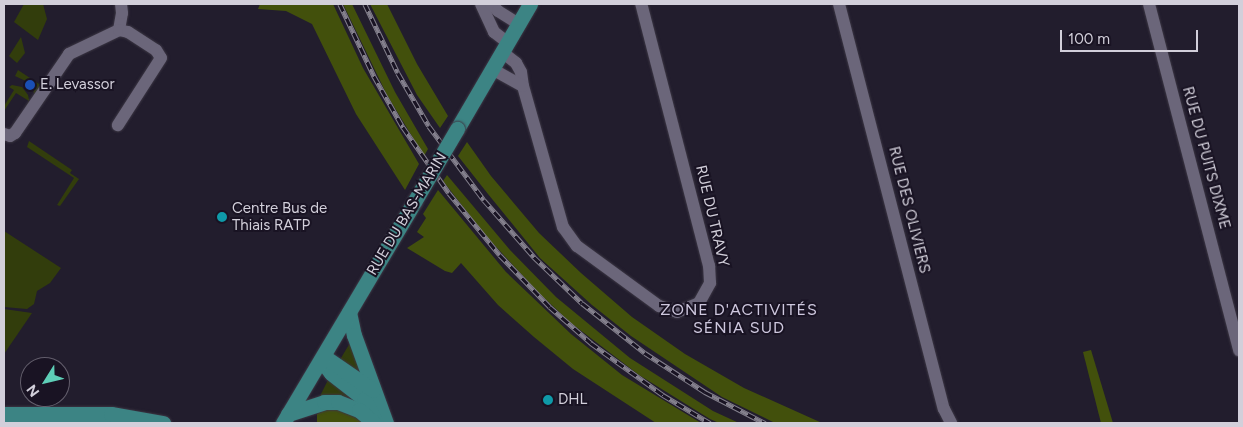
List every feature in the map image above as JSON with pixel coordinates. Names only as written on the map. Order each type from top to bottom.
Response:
[{"type":"main road","name":"RUE DU BAS-MARIN","points":[[285,418],[530,4]]},
{"type":"main road","points":[[349,312],[354,335],[386,423]]},
{"type":"main road","points":[[320,360],[329,360],[373,390]]},
{"type":"main road","points":[[320,360],[331,373],[364,399],[375,423]]},
{"type":"main road","points":[[285,418],[324,402],[338,402],[359,410],[375,423]]},
{"type":"main road","points":[[4,414],[111,414],[163,423]]},
{"type":"street","points":[[119,30],[122,13],[121,4]]},
{"type":"street","name":"RUE DU TRAVY","points":[[481,4],[494,32],[519,68],[562,227],[572,240],[659,306],[678,312],[699,303],[710,283],[709,266],[641,4]]},
{"type":"street","points":[[491,4],[498,11],[519,24]]},
{"type":"street","name":"RUE DES OLIVIERS","points":[[839,4],[944,409],[951,423]]},
{"type":"street","name":"RUE DU PUITS DIXME","points":[[1149,4],[1239,350]]},
{"type":"street","points":[[10,134],[69,54],[119,30],[128,32],[156,50],[161,58],[118,125]]},
{"type":"street","points":[[492,69],[523,86]]},
{"type":"green space","points":[[24,4],[43,4],[47,19],[38,40],[14,22]]},
{"type":"green space","points":[[260,4],[333,4],[363,68],[419,164],[405,190],[356,114],[312,24],[286,11],[258,9]]},
{"type":"green space","points":[[343,4],[352,4],[395,92],[428,149],[424,156],[387,95]]},
{"type":"green space","points":[[370,4],[387,4],[417,64],[448,116],[440,128],[417,95]]},
{"type":"green space","points":[[21,37],[25,53],[17,63],[9,56]]},
{"type":"green space","points":[[18,70],[39,84],[42,79],[47,82],[34,94],[32,84],[15,76]]},
{"type":"green space","points":[[12,85],[22,87],[28,95],[30,104],[25,108],[29,101],[16,93],[4,111],[4,106],[14,90],[9,87]]},
{"type":"green space","points":[[29,141],[72,170],[70,173],[79,179],[60,206],[57,205],[74,178],[27,147]]},
{"type":"green space","points":[[467,142],[491,176],[539,233],[581,273],[632,317],[685,354],[744,388],[822,423],[775,423],[722,397],[631,336],[592,305],[540,258],[458,156]]},
{"type":"green space","points":[[447,175],[510,250],[556,297],[630,358],[713,411],[739,423],[719,423],[710,419],[639,375],[571,323],[540,294],[486,236],[443,181]]},
{"type":"green space","points":[[438,190],[506,272],[571,334],[622,375],[701,423],[656,423],[573,369],[534,337],[498,305],[461,263],[452,273],[445,271],[407,248],[424,237],[417,232],[426,218],[423,214]]},
{"type":"green space","points":[[4,231],[61,268],[50,283],[37,291],[34,304],[27,309],[4,307]]},
{"type":"green space","points":[[4,309],[32,313],[4,354]]},
{"type":"green space","points":[[350,343],[364,375],[341,361]]},
{"type":"green space","points":[[1091,350],[1113,423],[1101,423],[1083,352]]},
{"type":"green space","points":[[329,378],[355,400],[319,398]]},
{"type":"green space","points":[[328,408],[351,411],[366,423],[317,423],[317,414]]},
{"type":"railway","points":[[340,4],[374,76],[403,127],[449,193],[500,255],[550,307],[591,343],[663,395],[710,423]]},
{"type":"railway","points":[[365,4],[398,73],[429,126],[484,200],[534,257],[582,303],[645,353],[705,392],[765,423]]},
{"type":"place","name":"E. Levassor","points":[[30,85]]},
{"type":"place","name":"Centre Bus de Thiais RATP","points":[[222,217]]},
{"type":"place","name":"DHL","points":[[548,400]]},
{"type":"district","name":"ZONE D'ACTIVITÉS SÉNIA SUD","points":[[739,319]]}]
